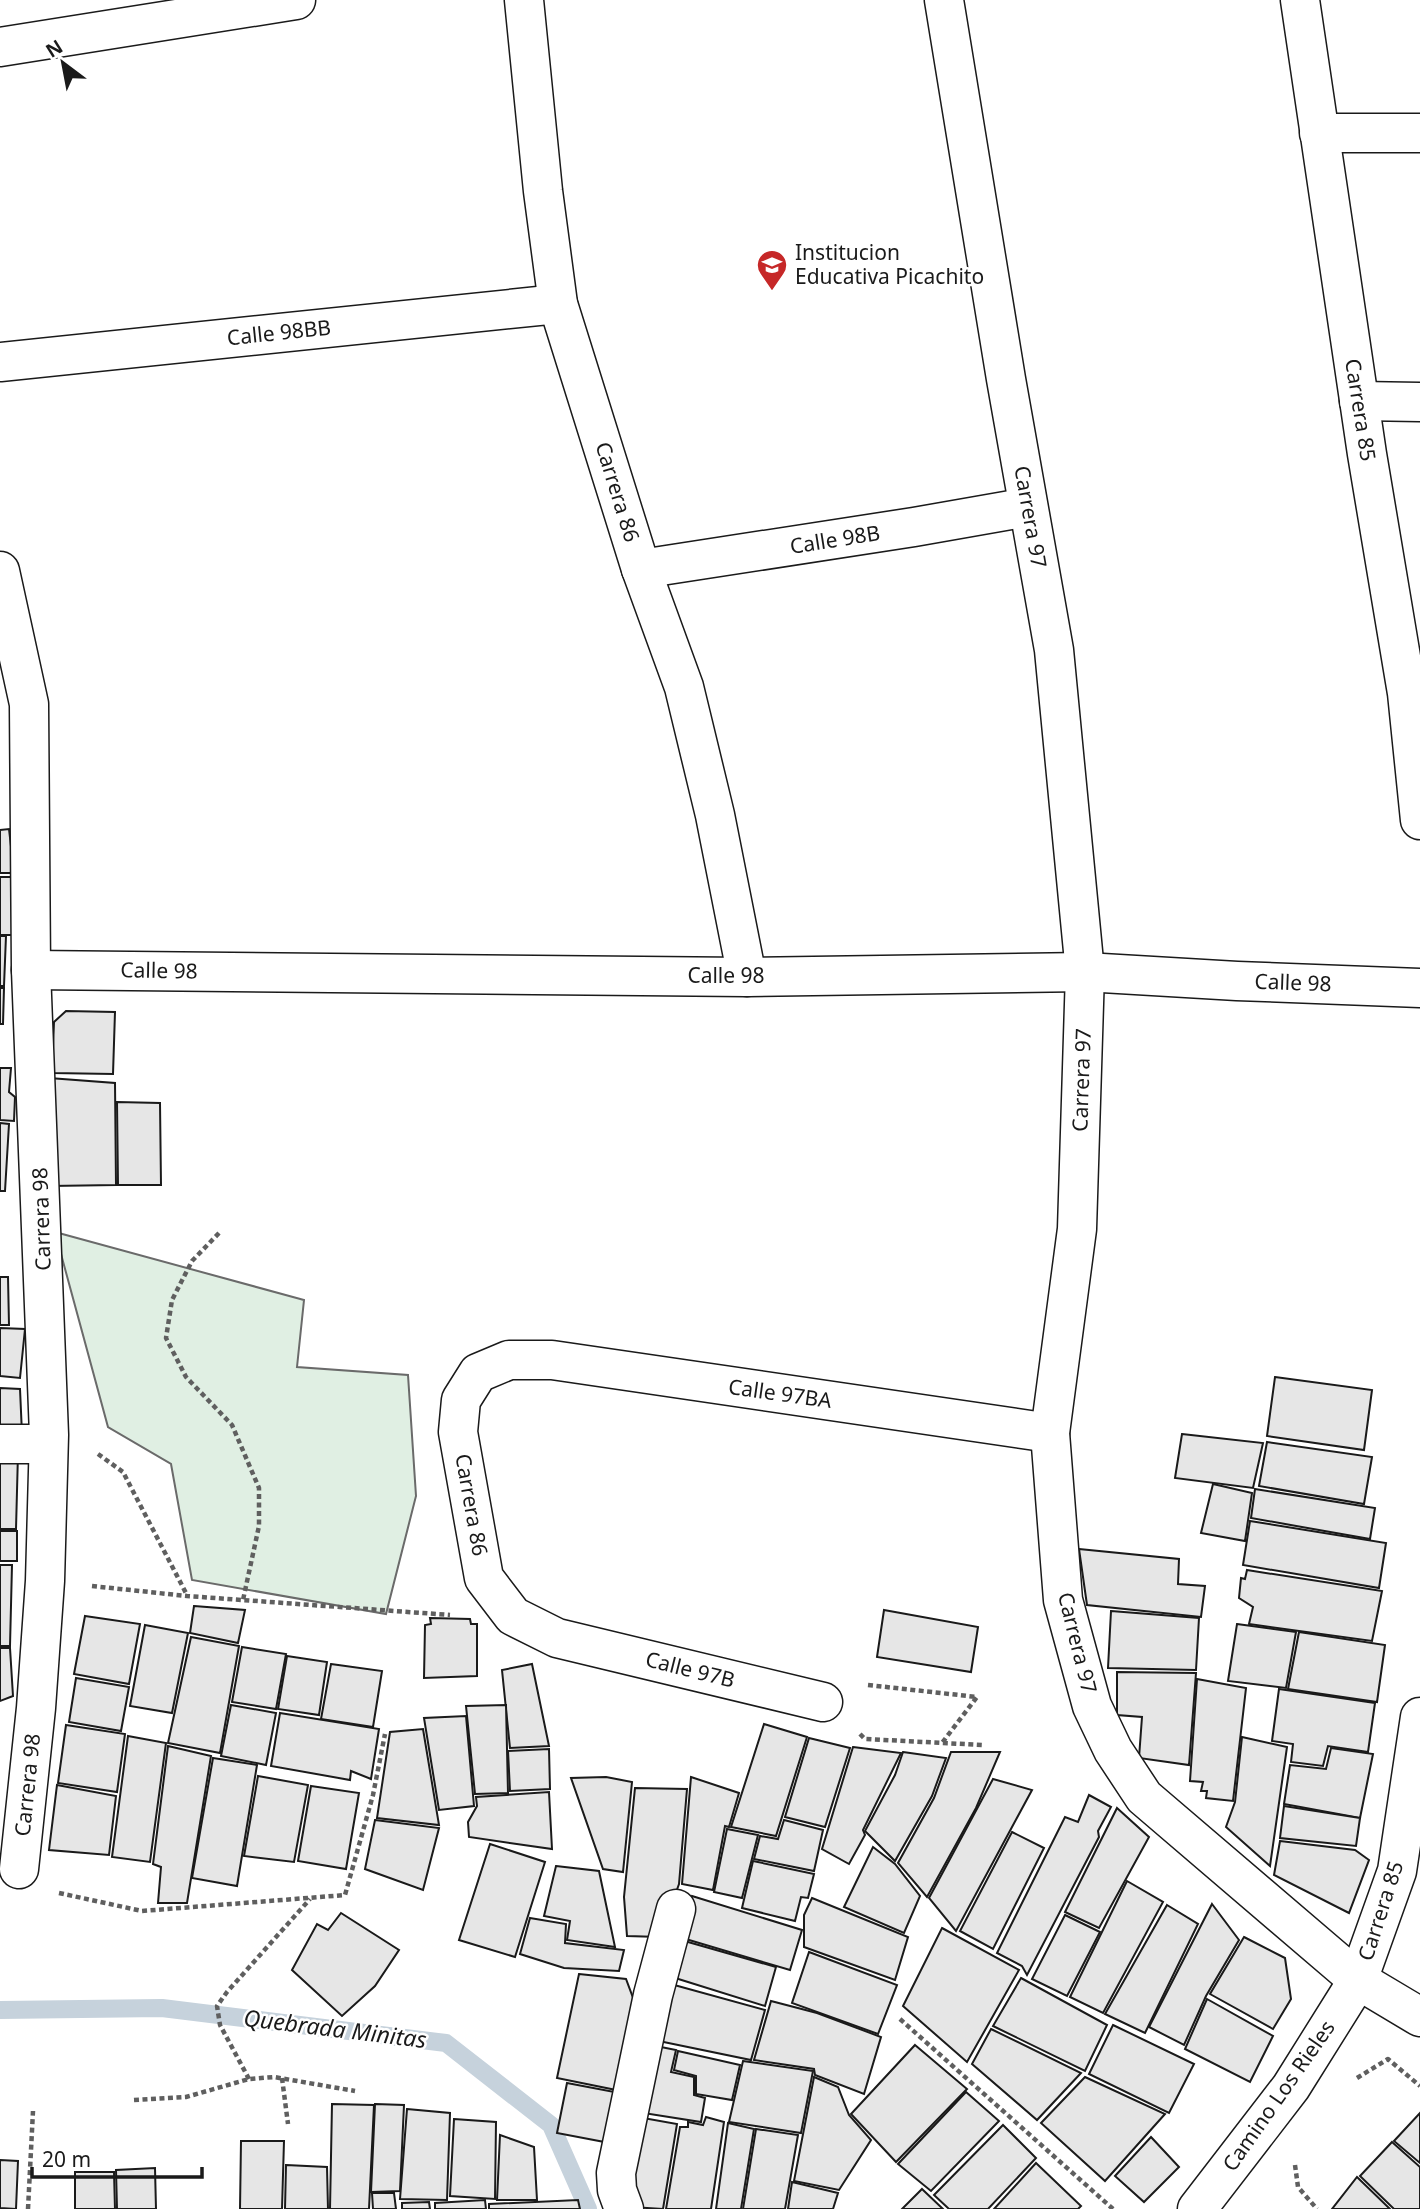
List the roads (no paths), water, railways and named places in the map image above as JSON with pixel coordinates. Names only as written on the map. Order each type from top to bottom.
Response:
[{"type":"street","points":[[0,47],[296,0]]},
{"type":"street","name":"Carrera 86","points":[[524,0],[543,191],[558,304],[641,569],[684,687],[715,815],[747,977]]},
{"type":"street","name":"Carrera 97","points":[[944,0],[1054,650],[1085,972],[1077,1230],[1050,1433],[1063,1600],[1092,1706],[1112,1750],[1144,1797],[1358,1980],[1420,2017]]},
{"type":"street","name":"Carrera 85","points":[[1300,0],[1359,401],[1413,693],[1420,820]]},
{"type":"street","points":[[1319,133],[1420,133]]},
{"type":"street","name":"Calle 98BB","points":[[0,362],[558,304]]},
{"type":"street","points":[[1359,401],[1420,402]]},
{"type":"street","name":"Calle 98B","points":[[641,569],[1028,507]]},
{"type":"street","name":"Carrera 98","points":[[0,570],[29,704],[31,970],[49,1440],[46,1554],[36,1708],[19,1869]]},
{"type":"street","name":"Calle 98","points":[[31,970],[747,977],[1085,972],[1420,988]]},
{"type":"street","name":"Carrera 86","points":[[509,1360],[478,1373],[461,1401],[458,1432],[484,1578],[513,1616],[557,1638]]},
{"type":"street","name":"Calle 97BA","points":[[509,1360],[552,1360],[1050,1433]]},
{"type":"street","points":[[0,1444],[49,1440]]},
{"type":"street","name":"Calle 97B","points":[[557,1638],[824,1702]]},
{"type":"street","name":"Carrera 85","points":[[1358,1980],[1397,1871],[1420,1717]]},
{"type":"street","points":[[624,2209],[617,2190],[616,2173],[653,1995],[676,1909]]},
{"type":"street","name":"Camino Los Rieles","points":[[1197,2209],[1291,2087],[1358,1980]]},
{"type":"waterway","name":"Quebrada Minitas","points":[[0,2010],[162,2008],[446,2043],[551,2125],[588,2209]]},
{"type":"place","name":"Institucion Educativa Picachito","points":[[772,292]]}]
